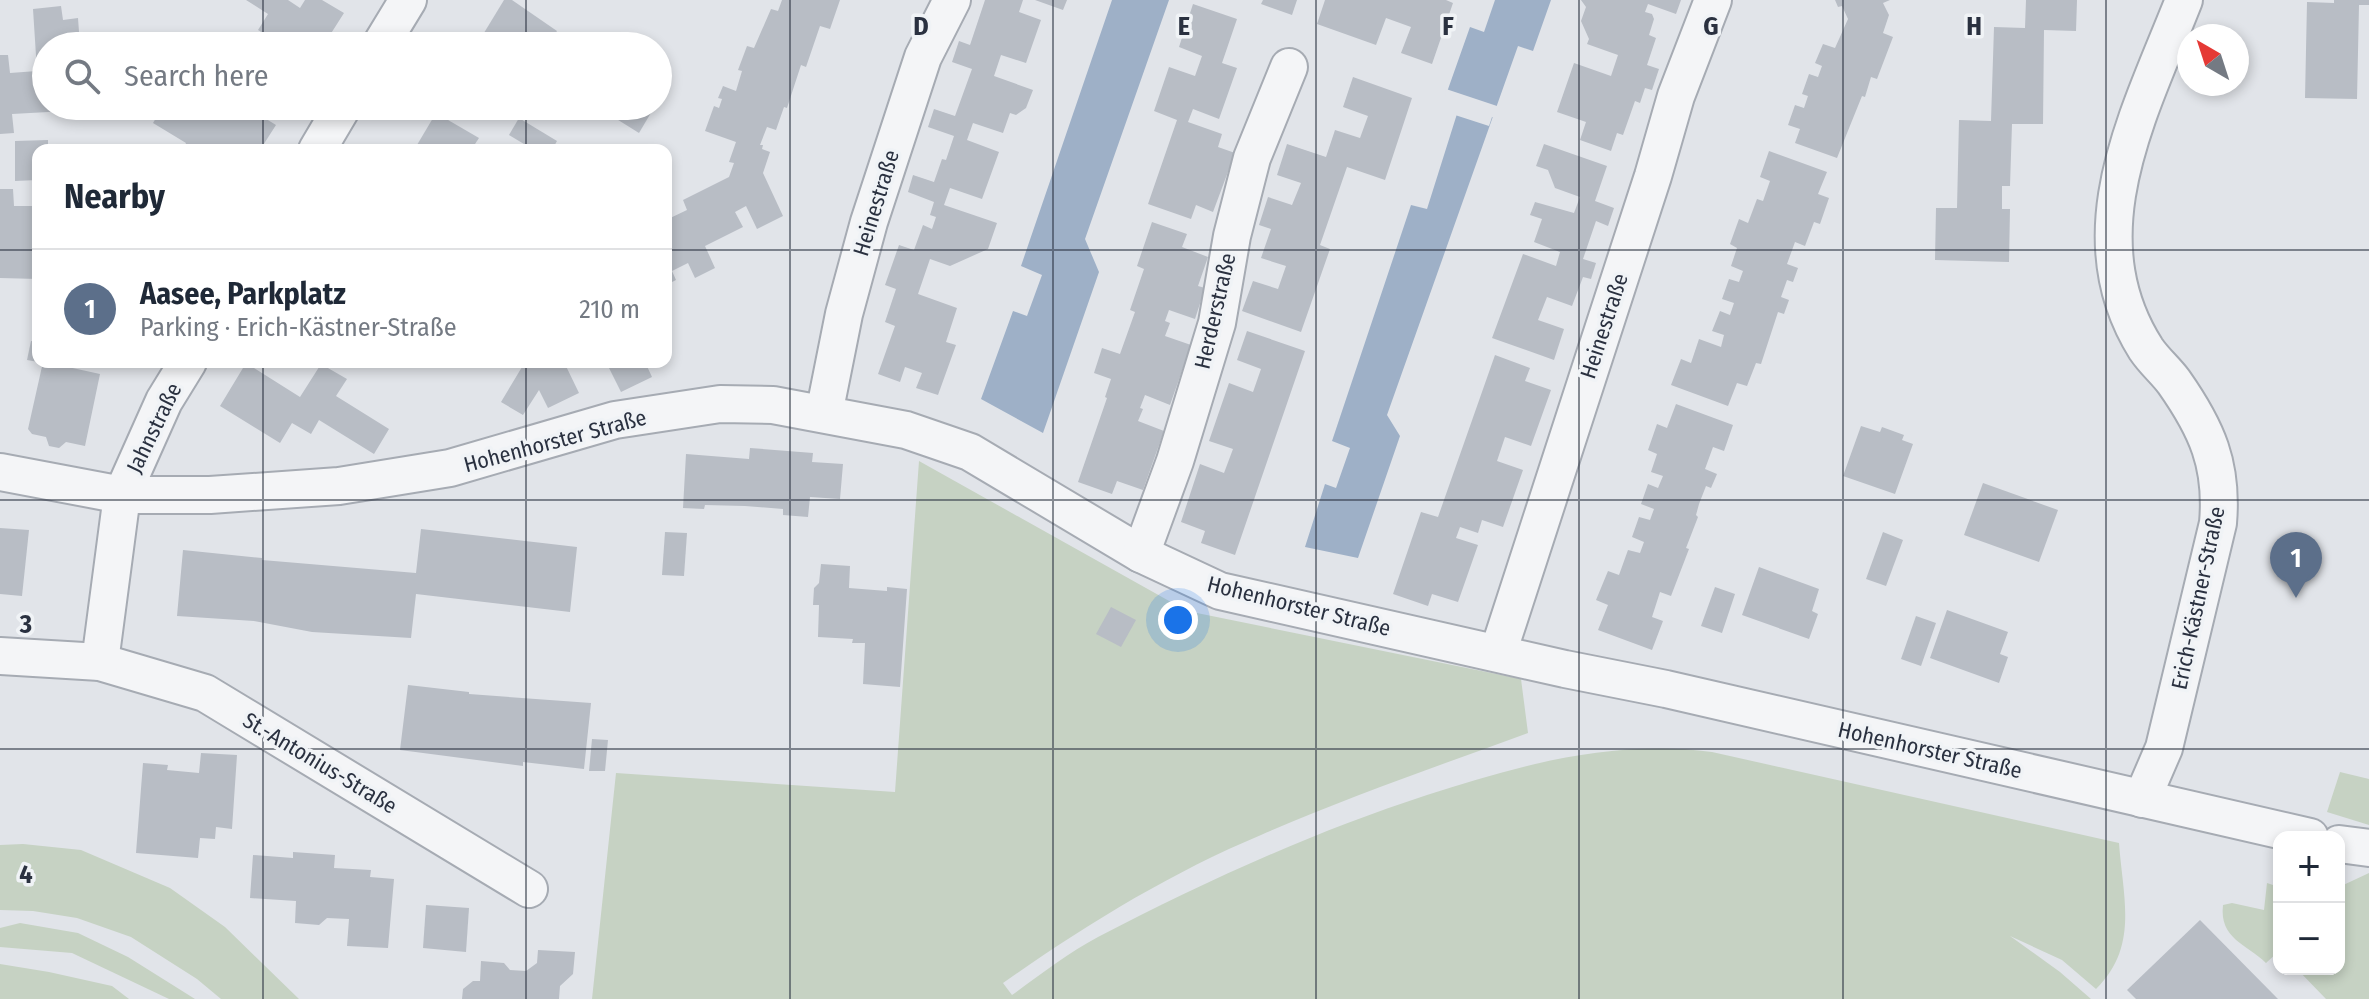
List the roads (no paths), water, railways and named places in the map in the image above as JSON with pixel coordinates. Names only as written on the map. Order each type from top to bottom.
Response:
[{"type":"street","points":[[389,32],[408,0]]},
{"type":"street","name":"Heinestraße","points":[[824,414],[844,314],[869,222],[923,57],[952,0]]},
{"type":"street","name":"Heinestraße","points":[[1498,653],[1653,176],[1676,96],[1713,0]]},
{"type":"street","name":"Erich-Kästner-Straße","points":[[2142,799],[2164,748],[2218,523],[2221,491],[2208,436],[2173,381],[2146,349],[2127,308],[2116,273],[2112,239],[2119,175],[2184,0]]},
{"type":"street","name":"Herderstraße","points":[[1141,554],[1175,461],[1217,323],[1232,236],[1252,158],[1289,67]]},
{"type":"street","points":[[321,144],[335,120]]},
{"type":"street","name":"Jahnstraße","points":[[122,495],[164,401],[184,368]]},
{"type":"street","name":"Hohenhorster Straße","points":[[0,472],[122,495],[210,495],[339,486],[450,468],[615,420],[720,404],[773,405],[906,430],[970,452],[1141,554],[1220,591],[1666,689],[2283,831]]},
{"type":"street","points":[[100,662],[122,495]]},
{"type":"street","name":"St.-Antonius-Straße","points":[[0,656],[100,662],[205,693],[529,889]]},
{"type":"street","points":[[2345,845],[2369,848]]},
{"type":"water","points":[[1112,0],[1169,0],[1085,239],[1099,272],[1043,433],[981,399],[1013,311],[1027,316],[1042,275],[1021,266]]},
{"type":"water","points":[[1495,0],[1551,0],[1533,51],[1518,46],[1387,415],[1400,436],[1358,558],[1305,547],[1325,484],[1336,488],[1350,448],[1332,441],[1411,205],[1427,209],[1462,98],[1447,92],[1470,27],[1484,32]]},
{"type":"place","name":"Aasee, Parkplatz","points":[[2296,598]]}]
